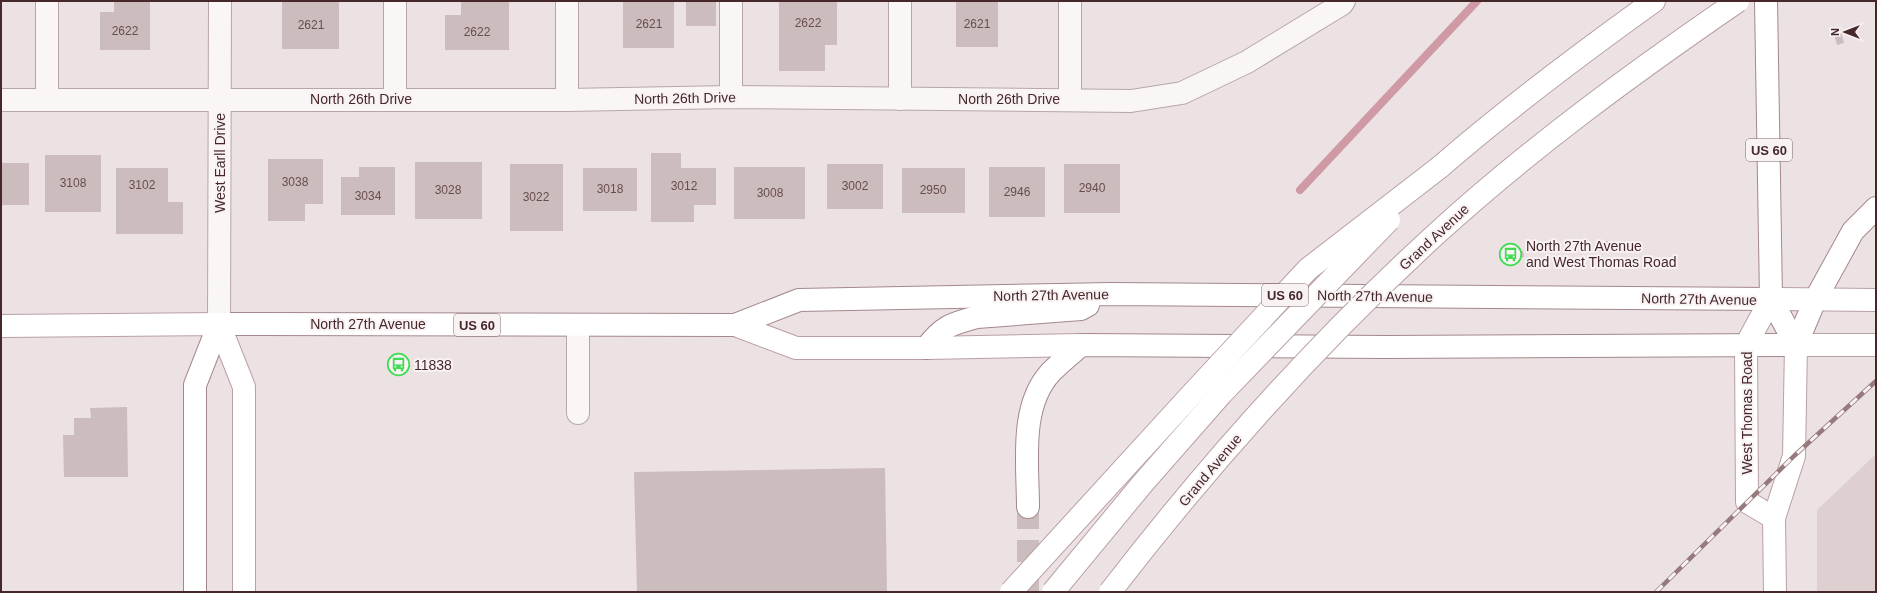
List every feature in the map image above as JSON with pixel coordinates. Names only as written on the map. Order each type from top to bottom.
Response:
[{"type":"main road","points":[[1011,592],[1186,399],[1308,269],[1440,167],[1586,50],[1654,1]]},
{"type":"main road","name":"Grand Avenue","points":[[1110,592],[1238,436],[1350,318],[1434,235],[1527,156],[1617,86],[1738,1]]},
{"type":"main road","name":"West Thomas Road","points":[[1766,1],[1771,299],[1796,345],[1794,456],[1774,518],[1775,592]]},
{"type":"main road","points":[[1053,592],[1143,482],[1222,392],[1440,167]]},
{"type":"main road","points":[[1796,345],[1816,300],[1853,231],[1876,208]]},
{"type":"main road","points":[[926,348],[944,328],[960,321],[977,317],[1081,308],[1111,294]]},
{"type":"main road","name":"North 27th Avenue","points":[[735,325],[799,300],[1111,294],[1876,300]]},
{"type":"main road","name":"West Thomas Road","points":[[1771,299],[1746,345],[1747,502],[1774,518]]},
{"type":"main road","points":[[195,592],[195,385],[220,324]]},
{"type":"main road","points":[[220,324],[244,387],[244,592]]},
{"type":"main road","name":"North 27th Avenue","points":[[1,326],[220,324],[735,325],[796,348],[1081,346],[1386,347],[1876,345]]},
{"type":"main road","points":[[1028,507],[1028,426],[1032,405],[1039,388],[1050,373],[1081,346]]},
{"type":"street","points":[[47,1],[47,99]]},
{"type":"street","name":"West Earll Drive","points":[[220,1],[220,324]]},
{"type":"street","points":[[395,1],[396,99]]},
{"type":"street","points":[[567,1],[567,100]]},
{"type":"street","points":[[731,1],[731,97]]},
{"type":"street","points":[[900,1],[900,99]]},
{"type":"street","points":[[1070,1],[1070,100]]},
{"type":"street","name":"North 26th Drive","points":[[1,100],[567,100],[731,97],[1131,101],[1182,94],[1247,62],[1342,4],[1344,1]]},
{"type":"street","points":[[578,325],[578,413]]},
{"type":"shaded area","points":[[1876,454],[1876,592],[1817,592],[1817,510]]},
{"type":"building","points":[[114,1],[150,1],[150,50],[100,50],[100,12],[114,12]]},
{"type":"building","points":[[282,1],[339,1],[339,49],[282,49]]},
{"type":"building","points":[[461,1],[509,1],[509,50],[445,50],[445,15],[461,15]]},
{"type":"building","points":[[623,1],[674,1],[674,48],[623,48]]},
{"type":"building","points":[[686,1],[716,1],[716,26],[686,26]]},
{"type":"building","points":[[779,1],[837,1],[837,45],[825,45],[825,71],[779,71]]},
{"type":"building","points":[[956,1],[998,1],[998,47],[956,47]]},
{"type":"building","points":[[1840,28],[1844,43],[1837,45],[1833,30]]},
{"type":"building","points":[[651,153],[681,153],[681,168],[716,168],[716,205],[694,205],[694,222],[651,222]]},
{"type":"building","points":[[45,155],[101,155],[101,212],[45,212]]},
{"type":"building","points":[[268,159],[323,159],[323,204],[305,204],[305,221],[268,221]]},
{"type":"building","points":[[415,162],[482,162],[482,219],[415,219]]},
{"type":"building","points":[[1,163],[29,163],[29,205],[1,205]]},
{"type":"building","points":[[510,164],[563,164],[563,231],[510,231]]},
{"type":"building","points":[[827,164],[883,164],[883,209],[827,209]]},
{"type":"building","points":[[1064,164],[1120,164],[1120,213],[1064,213]]},
{"type":"building","points":[[359,167],[395,167],[395,215],[341,215],[341,177],[359,177]]},
{"type":"building","points":[[734,167],[805,167],[805,219],[734,219]]},
{"type":"building","points":[[989,167],[1045,167],[1045,217],[989,217]]},
{"type":"building","points":[[116,168],[168,168],[168,202],[183,202],[183,234],[116,234]]},
{"type":"building","points":[[583,168],[637,168],[637,211],[583,211]]},
{"type":"building","points":[[902,168],[965,168],[965,213],[902,213]]},
{"type":"building","points":[[1508,251],[1523,251],[1524,257],[1508,257]]},
{"type":"building","points":[[127,407],[128,477],[64,477],[63,435],[74,435],[74,418],[91,418],[90,408]]},
{"type":"building","points":[[885,468],[887,592],[637,592],[634,472]]},
{"type":"waterway","points":[[1300,190],[1477,1]]},
{"type":"tunnel","points":[[1028,507],[1028,592]]},
{"type":"railway","points":[[1656,592],[1794,456],[1876,381]]},
{"type":"place","name":"North 27th Avenue and West Thomas Road","points":[[1510,254]]},
{"type":"place","name":"11838","points":[[398,365]]}]
